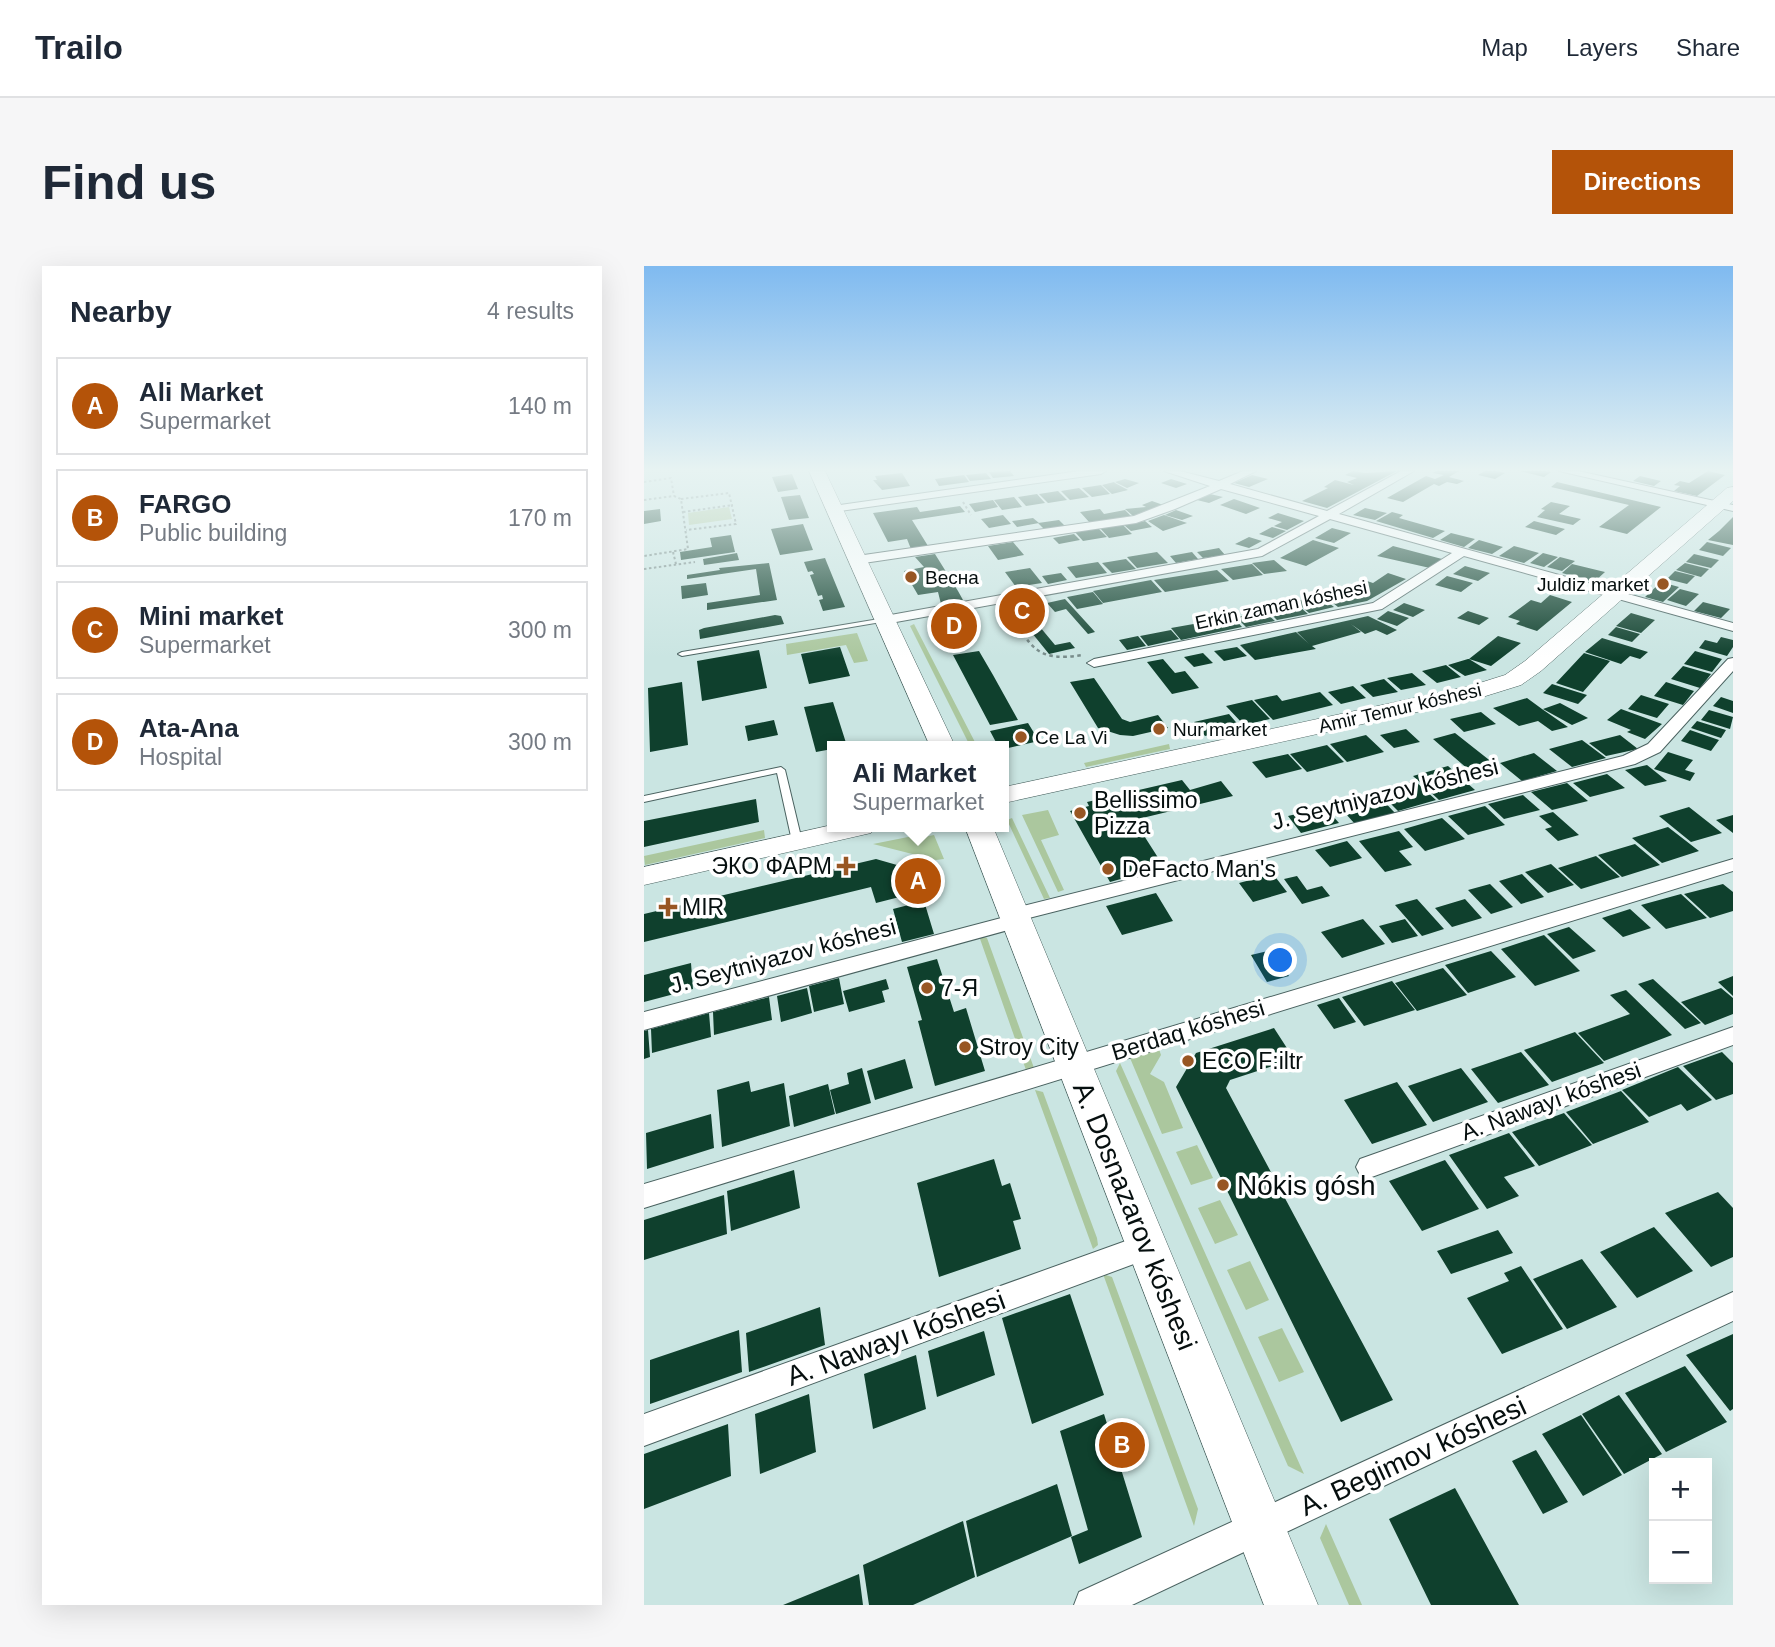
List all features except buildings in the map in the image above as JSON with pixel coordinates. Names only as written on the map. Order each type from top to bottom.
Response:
[{"type":"main road","points":[[845,533],[941,741]]},
{"type":"main road","name":"Amir Temur kóshesi","points":[[1009,794],[1489,688],[1513,680],[1690,533]]},
{"type":"main road","points":[[644,876],[838,832]]},
{"type":"main road","name":"A. Dosnazarov kóshesi","points":[[981,832],[1291,1605]]},
{"type":"street","points":[[857,560],[1037,533]]},
{"type":"street","points":[[885,620],[1262,552],[1295,533]]},
{"type":"street","points":[[1393,533],[1733,627]]},
{"type":"street","name":"Erkin zaman kóshesi","points":[[1090,659],[1377,606],[1462,552]]},
{"type":"street","name":"J. Seytniyazov kóshesi","points":[[644,1021],[1015,918],[1629,760],[1654,748],[1733,662]]},
{"type":"street","name":"Berdaq kóshesi","points":[[644,1196],[1733,865]]},
{"type":"street","name":"A. Nawayı kóshesi","points":[[1369,1167],[1733,1036]]},
{"type":"street","name":"A. Nawayı kóshesi","points":[[644,1430],[1148,1246]]},
{"type":"street","name":"A. Begimov kóshesi","points":[[1092,1605],[1733,1306]]},
{"type":"lane","points":[[682,654],[885,620]]},
{"type":"lane","points":[[644,799],[781,770],[797,841]]},
{"type":"path","points":[[644,556],[688,549],[686,533]]},
{"type":"path","points":[[673,552],[676,564]]},
{"type":"path","points":[[644,569],[695,562]]},
{"type":"path","points":[[1004,598],[1025,635],[1045,656],[1055,659],[1090,659]]},
{"type":"green space","points":[[914,624],[974,741],[968,741],[910,626]]},
{"type":"green space","points":[[857,633],[868,661],[854,663],[846,645],[787,655],[786,644]]},
{"type":"green space","points":[[1169,744],[1170,749],[1086,767],[1084,763]]},
{"type":"green space","points":[[1048,810],[1059,835],[1041,840],[1064,890],[1058,892],[1022,815]]},
{"type":"green space","points":[[1012,818],[1050,898],[1044,899],[1009,819]]},
{"type":"green space","points":[[764,830],[765,838],[645,865],[644,856]]},
{"type":"green space","points":[[918,835],[934,835],[944,859],[936,860],[873,844]]},
{"type":"green space","points":[[979,936],[987,938],[1034,1068],[1026,1070]]},
{"type":"green space","points":[[1159,1049],[1161,1055],[1150,1074],[1164,1082],[1183,1128],[1162,1134],[1130,1058]]},
{"type":"green space","points":[[1120,1063],[1304,1474],[1288,1466],[1116,1071]]},
{"type":"green space","points":[[1035,1090],[1043,1092],[1097,1238],[1098,1245],[1093,1249]]},
{"type":"green space","points":[[1197,1145],[1213,1178],[1191,1185],[1176,1152]]},
{"type":"green space","points":[[1220,1200],[1238,1235],[1215,1244],[1198,1208]]},
{"type":"green space","points":[[1250,1261],[1269,1300],[1246,1310],[1227,1270]]},
{"type":"green space","points":[[1103,1274],[1112,1277],[1198,1509],[1194,1526]]},
{"type":"green space","points":[[1282,1328],[1304,1372],[1279,1382],[1258,1337]]},
{"type":"green space","points":[[1326,1524],[1362,1605],[1349,1605],[1320,1538]]},
{"type":"place","name":"Весна","points":[[911,577]]},
{"type":"place","name":"Juldiz market","points":[[1663,584]]},
{"type":"place","name":"Mini market","points":[[1022,611]]},
{"type":"place","name":"Ata-Ana","points":[[954,626]]},
{"type":"place","name":"Nur market","points":[[1159,729]]},
{"type":"place","name":"Ce La Vi","points":[[1021,737]]},
{"type":"place","name":"Bellissimo Pizza","points":[[1080,813]]},
{"type":"place","name":"ЭКО ФАРМ","points":[[846,866]]},
{"type":"place","name":"DeFacto Man's","points":[[1108,869]]},
{"type":"place","name":"Ali Market","points":[[918,881]]},
{"type":"place","name":"MIR","points":[[668,907]]},
{"type":"place","name":"7-Я","points":[[927,988]]},
{"type":"place","name":"Stroy City","points":[[965,1047]]},
{"type":"place","name":"ECO F:iltr","points":[[1188,1061]]},
{"type":"place","name":"Nókis gósh","points":[[1223,1185]]},
{"type":"place","name":"FARGO","points":[[1122,1445]]}]
